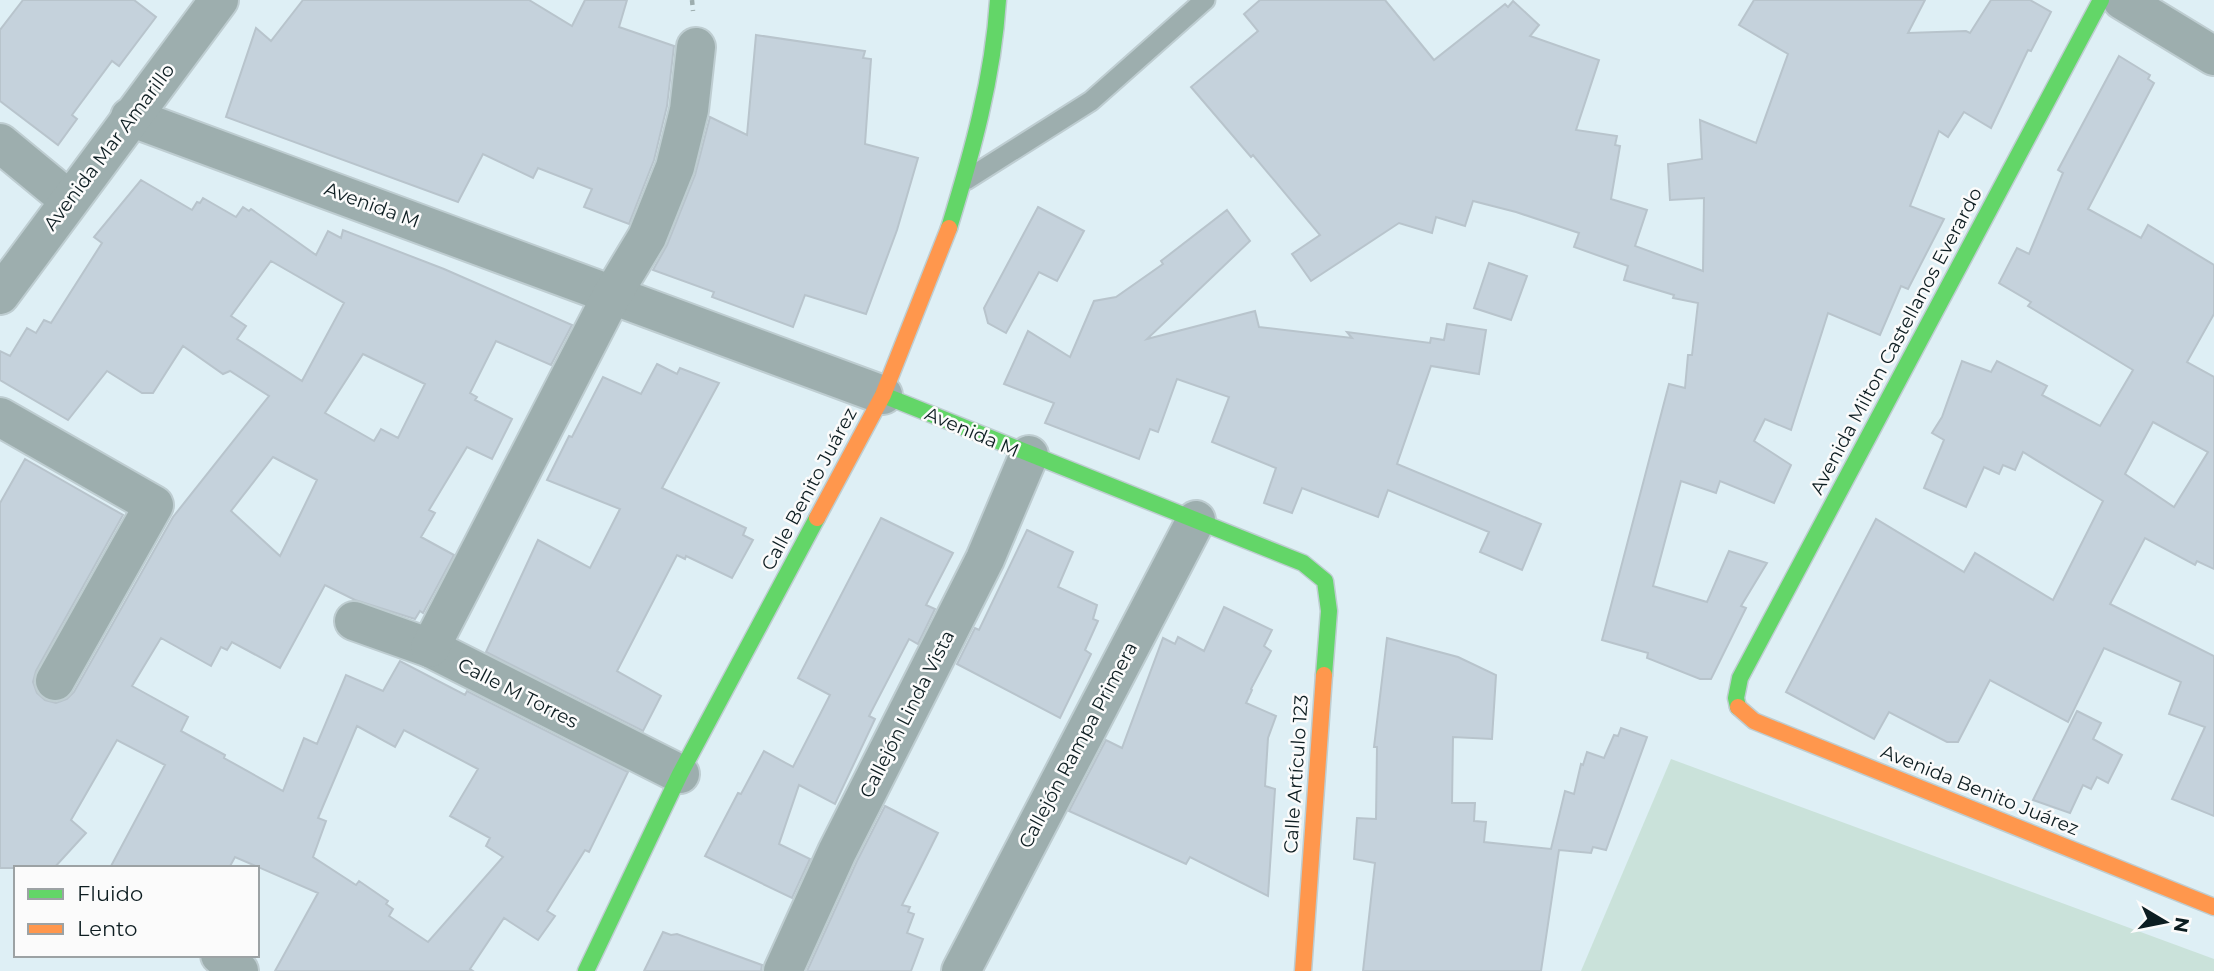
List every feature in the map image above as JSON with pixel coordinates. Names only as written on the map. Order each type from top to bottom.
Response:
[{"type":"street","name":"Avenida Mar Amarillo","points":[[0,295],[219,0]]},
{"type":"street","name":"Calle Benito Juárez","points":[[586,971],[680,774],[883,395],[948,231],[978,132],[996,35],[998,0]]},
{"type":"street","name":"Avenida Milton Castellanos Everardo","points":[[1735,704],[1735,691],[1740,678],[2101,0]]},
{"type":"street","points":[[2122,0],[2214,56]]},
{"type":"street","points":[[430,648],[612,295],[647,237],[675,167],[689,110],[696,47]]},
{"type":"street","name":"Avenida M","points":[[130,117],[380,207],[883,395],[1303,563],[1325,581]]},
{"type":"street","points":[[0,144],[69,200]]},
{"type":"street","points":[[0,417],[154,505],[55,681]]},
{"type":"street","name":"Callejón Linda Vista","points":[[783,971],[837,852],[985,559],[1029,455]]},
{"type":"street","name":"Callejón Rampa Primera","points":[[961,971],[1196,520]]},
{"type":"street","name":"Calle Artículo 123","points":[[1303,971],[1329,611],[1325,581]]},
{"type":"street","name":"Calle M Torres","points":[[354,621],[430,648],[680,774]]},
{"type":"street","name":"Avenida Benito Juárez","points":[[1735,704],[1741,713],[1754,721],[2214,908]]},
{"type":"street","points":[[222,957],[239,971]]},
{"type":"lane","points":[[962,182],[1091,101],[1205,0]]},
{"type":"green space","points":[[1671,759],[2214,959],[2214,971],[1581,971]]},
{"type":"building","points":[[23,0],[134,0],[156,17],[119,66],[112,61],[72,115],[77,119],[58,145],[0,101],[0,30]]},
{"type":"building","points":[[303,0],[529,0],[572,26],[585,0],[627,0],[619,27],[674,46],[667,106],[654,160],[629,224],[584,207],[592,189],[538,168],[533,178],[483,154],[458,202],[226,117],[256,28],[271,41]]},
{"type":"building","points":[[1260,0],[1385,0],[1434,60],[1505,4],[1508,7],[1513,1],[1539,25],[1530,36],[1599,60],[1576,130],[1617,136],[1615,145],[1620,146],[1611,199],[1647,210],[1635,246],[1703,271],[1704,198],[1670,200],[1668,164],[1702,159],[1700,120],[1756,143],[1788,54],[1739,25],[1754,0],[1925,0],[1908,33],[1970,33],[1991,0],[2030,0],[2051,12],[2031,51],[2028,50],[1991,128],[1964,112],[1948,137],[1939,131],[1910,206],[1944,219],[1908,289],[1901,286],[1880,335],[1828,313],[1791,430],[1765,419],[1754,441],[1791,465],[1774,503],[1720,481],[1716,493],[1681,481],[1653,586],[1707,602],[1729,551],[1767,563],[1741,606],[1746,608],[1711,679],[1700,679],[1647,658],[1648,653],[1602,640],[1669,384],[1685,388],[1698,303],[1673,298],[1674,295],[1624,280],[1628,266],[1574,247],[1579,233],[1473,201],[1465,226],[1436,217],[1432,233],[1399,223],[1311,281],[1292,254],[1320,235],[1191,87],[1258,31],[1244,14]]},
{"type":"building","points":[[756,35],[865,51],[863,58],[871,59],[865,144],[918,158],[897,230],[866,314],[805,295],[793,327],[712,297],[714,292],[653,270],[667,245],[695,175],[710,117],[747,135]]},
{"type":"building","points":[[2119,56],[2150,75],[2148,79],[2154,83],[2088,209],[2141,238],[2148,225],[2214,265],[2214,314],[2187,362],[2214,377],[2214,569],[2197,561],[2195,565],[2145,538],[2110,604],[2214,656],[2214,816],[2172,799],[2205,727],[2169,714],[2181,682],[2104,648],[2068,722],[1990,680],[1958,742],[1947,742],[1889,712],[1874,739],[1786,692],[1876,519],[1964,572],[1975,553],[2053,600],[2103,501],[2023,452],[2015,470],[2003,465],[1999,474],[1984,467],[1966,507],[1924,488],[1944,440],[1932,433],[1942,417],[1962,361],[1991,372],[1997,361],[2047,386],[2042,395],[2100,426],[2133,370],[2028,306],[2031,302],[1999,283],[2017,248],[2029,254],[2063,173],[2058,170]],"holes":[[[2153,422],[2208,452],[2174,507],[2125,474]]]},
{"type":"building","points":[[141,180],[192,210],[203,198],[236,217],[243,207],[249,211],[251,209],[316,255],[328,231],[341,238],[343,230],[444,269],[572,325],[551,365],[496,341],[470,393],[477,397],[475,400],[512,419],[492,459],[467,447],[429,510],[435,513],[421,537],[454,555],[423,613],[420,611],[415,619],[355,600],[325,585],[280,668],[232,642],[227,650],[221,647],[211,666],[161,638],[132,686],[188,717],[181,731],[283,791],[304,738],[317,744],[346,675],[383,691],[400,661],[465,695],[467,691],[628,772],[589,852],[585,850],[547,911],[555,916],[538,940],[504,918],[470,969],[473,971],[275,971],[318,893],[235,857],[230,866],[111,866],[165,765],[117,740],[71,820],[86,833],[56,866],[0,868],[0,503],[25,459],[123,515],[36,671],[33,682],[37,693],[45,700],[56,703],[67,699],[74,692],[173,517],[269,396],[230,371],[223,374],[183,346],[153,393],[142,393],[107,371],[68,420],[0,380],[0,351],[10,356],[27,328],[36,333],[44,320],[51,323],[102,243],[94,237]],"holes":[[[271,261],[344,303],[302,381],[237,339],[246,326],[231,316]],[[363,354],[425,384],[398,438],[381,429],[374,441],[325,413]],[[273,457],[317,480],[280,556],[231,511]],[[357,726],[395,747],[404,730],[478,769],[450,816],[490,838],[486,846],[503,857],[428,942],[389,916],[393,909],[386,904],[388,901],[359,881],[356,885],[313,857],[326,821],[318,818]]]},
{"type":"building","points":[[1038,207],[1084,231],[1057,281],[1039,272],[1006,333],[988,323],[984,308]]},
{"type":"building","points":[[1227,210],[1250,241],[1147,339],[1255,311],[1259,327],[1352,338],[1347,332],[1430,343],[1431,338],[1444,340],[1447,324],[1486,330],[1479,374],[1431,366],[1397,464],[1541,524],[1522,570],[1480,552],[1489,532],[1388,490],[1378,517],[1302,488],[1292,513],[1264,503],[1276,468],[1212,442],[1229,397],[1177,379],[1158,432],[1150,429],[1139,459],[1045,423],[1054,403],[1004,384],[1028,331],[1070,357],[1094,301],[1116,297],[1163,264],[1161,261]]},
{"type":"building","points":[[1489,263],[1527,276],[1511,320],[1474,308]]},
{"type":"building","points":[[657,364],[677,374],[680,368],[719,383],[662,488],[746,528],[743,535],[753,540],[732,578],[686,556],[685,559],[677,555],[617,671],[661,696],[643,731],[486,652],[538,540],[590,568],[620,509],[547,480],[603,377],[641,394]]},
{"type":"building","points":[[881,518],[953,553],[926,605],[935,609],[918,644],[909,639],[869,716],[875,719],[835,804],[799,785],[779,844],[810,859],[792,898],[705,856],[764,751],[793,767],[830,695],[798,678]]},
{"type":"building","points":[[1027,530],[1073,552],[1058,587],[1097,605],[1093,619],[1098,621],[1085,650],[1091,654],[1060,718],[957,664],[975,628],[979,630]]},
{"type":"building","points":[[1224,607],[1272,630],[1264,646],[1271,651],[1246,703],[1276,716],[1268,738],[1265,786],[1275,789],[1268,896],[1190,857],[1186,864],[1069,811],[1106,740],[1122,748],[1163,638],[1175,644],[1178,637],[1204,651]]},
{"type":"building","points":[[1387,638],[1458,657],[1496,675],[1492,739],[1453,737],[1452,803],[1475,803],[1474,821],[1486,822],[1484,842],[1551,849],[1565,791],[1574,794],[1581,764],[1583,765],[1587,752],[1604,758],[1614,735],[1618,736],[1621,728],[1647,737],[1606,850],[1593,847],[1591,853],[1559,850],[1541,971],[1363,971],[1375,863],[1354,859],[1357,818],[1376,819],[1377,747],[1374,747]]},
{"type":"building","points":[[2077,711],[2101,723],[2093,739],[2122,755],[2108,783],[2097,777],[2091,789],[2083,785],[2070,813],[2033,800]]},
{"type":"building","points":[[885,806],[938,833],[902,905],[910,907],[908,912],[914,914],[907,933],[923,939],[911,971],[807,971],[857,861]]},
{"type":"building","points":[[663,932],[677,934],[762,965],[761,971],[644,971]]},
{"type":"traffic: fast","points":[[949,228],[986,87],[998,0]]},
{"type":"traffic: fast","points":[[1738,707],[1736,698],[1740,678],[2101,0]]},
{"type":"traffic: fast","points":[[883,395],[1303,563],[1325,581],[1329,611],[1324,675]]},
{"type":"traffic: fast","points":[[586,971],[680,774],[817,518]]},
{"type":"traffic: slow","points":[[817,518],[883,395],[949,228]]},
{"type":"traffic: slow","points":[[1303,971],[1324,675]]},
{"type":"traffic: slow","points":[[1738,707],[1754,721],[2214,907]]}]
